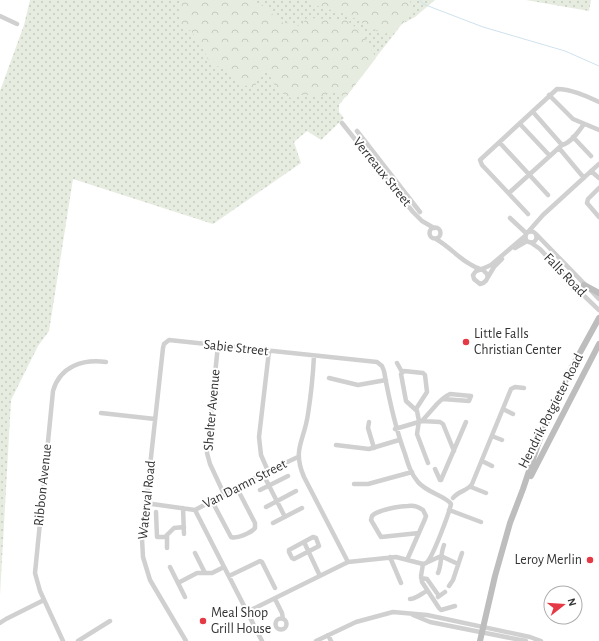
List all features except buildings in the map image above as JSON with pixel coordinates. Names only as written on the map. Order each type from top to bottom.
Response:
[{"type":"main road","points":[[584,285],[599,293]]},
{"type":"main road","name":"Hendrik Potgieter Road","points":[[480,641],[495,576],[510,523],[523,490],[537,447],[552,409],[571,369],[599,318]]},
{"type":"main road","name":"Hendrik Potgieter Road","points":[[523,490],[599,344]]},
{"type":"street","points":[[0,16],[17,24]]},
{"type":"street","points":[[528,214],[482,165],[480,162],[482,158],[557,89],[586,96],[599,102]]},
{"type":"street","points":[[549,95],[573,119],[599,130]]},
{"type":"street","points":[[532,112],[584,178]]},
{"type":"street","name":"Verreaux Street","points":[[342,123],[413,212],[422,221],[430,233]]},
{"type":"street","points":[[520,124],[550,156]]},
{"type":"street","points":[[509,193],[560,146],[565,145],[584,124]]},
{"type":"street","points":[[357,131],[420,212]]},
{"type":"street","points":[[573,137],[591,156]]},
{"type":"street","points":[[500,143],[548,195]]},
{"type":"street","points":[[473,277],[474,272],[500,258],[599,164]]},
{"type":"street","points":[[591,171],[599,178]]},
{"type":"street","points":[[599,188],[588,199],[587,203],[599,216]]},
{"type":"street","points":[[510,218],[526,234],[529,242]]},
{"type":"street","name":"Verreaux Street","points":[[422,221],[434,228]]},
{"type":"street","points":[[467,263],[475,281],[480,284],[484,282],[494,267],[518,246],[536,240],[535,233],[538,221]]},
{"type":"street","points":[[449,247],[439,229],[434,228],[431,230],[430,233],[432,238],[449,247],[467,263],[481,269],[487,274],[487,278]]},
{"type":"street","points":[[526,234],[532,231],[535,233]]},
{"type":"street","name":"Falls Road","points":[[535,233],[599,299]]},
{"type":"street","points":[[436,239],[439,238],[441,234]]},
{"type":"street","name":"Falls Road","points":[[529,242],[540,249],[599,310]]},
{"type":"street","points":[[554,264],[559,259]]},
{"type":"street","name":"Sabie Street","points":[[162,348],[169,340],[377,362],[382,366],[386,380]]},
{"type":"street","name":"Shelter Avenue","points":[[218,346],[207,453],[210,464],[224,494]]},
{"type":"street","name":"Waterval Road","points":[[162,348],[145,503],[142,539],[143,557],[153,586],[186,641]]},
{"type":"street","points":[[268,471],[261,455],[259,437],[269,351]]},
{"type":"street","points":[[314,356],[308,418],[299,449],[299,466],[348,562]]},
{"type":"street","name":"Ribbon Avenue","points":[[63,641],[44,600],[36,579],[35,568],[53,391],[60,378],[74,366],[85,361],[106,362]]},
{"type":"street","points":[[397,364],[402,372],[401,374],[406,401],[416,409],[421,421]]},
{"type":"street","points":[[402,372],[423,373],[425,375],[427,392],[416,409]]},
{"type":"street","points":[[329,378],[358,384],[386,380],[399,440],[412,472],[418,483],[426,490],[437,496],[450,500]]},
{"type":"street","points":[[428,562],[449,510],[450,500],[457,493],[471,486],[511,389],[515,387],[524,388]]},
{"type":"street","points":[[428,463],[417,434],[417,428],[421,421],[437,404],[443,399],[453,393],[471,396],[469,401],[443,399]]},
{"type":"street","points":[[503,409],[513,414]]},
{"type":"street","points":[[101,413],[155,419]]},
{"type":"street","points":[[396,429],[421,421],[440,422],[443,424],[454,451]]},
{"type":"street","points":[[369,422],[368,428],[374,448]]},
{"type":"street","points":[[435,469],[440,481],[466,422]]},
{"type":"street","points":[[492,436],[502,440]]},
{"type":"street","points":[[336,445],[362,449],[374,448],[399,440]]},
{"type":"street","name":"Van Damn Street","points":[[145,503],[195,510],[268,471],[298,457]]},
{"type":"street","points":[[482,462],[492,466]]},
{"type":"street","points":[[354,484],[368,484],[412,472]]},
{"type":"street","points":[[263,474],[285,517]]},
{"type":"street","points":[[260,490],[288,476]]},
{"type":"street","points":[[471,486],[486,493]]},
{"type":"street","points":[[266,507],[296,491]]},
{"type":"street","points":[[212,501],[231,537],[234,538],[252,531],[255,528],[255,523],[240,494]]},
{"type":"street","points":[[407,560],[419,533],[426,516],[423,510],[410,505],[374,513],[372,516],[371,520],[381,537],[419,533]]},
{"type":"street","points":[[183,508],[184,534]]},
{"type":"street","points":[[273,523],[302,508]]},
{"type":"street","points":[[195,510],[262,641]]},
{"type":"street","points":[[449,510],[481,522]]},
{"type":"street","points":[[156,512],[156,536],[163,537],[174,528],[184,527]]},
{"type":"street","points":[[167,535],[167,548]]},
{"type":"street","points":[[314,537],[319,544],[308,552],[293,559],[289,550],[304,542],[314,537]]},
{"type":"street","points":[[304,542],[320,576]]},
{"type":"street","points":[[438,573],[444,545]]},
{"type":"street","points":[[195,553],[205,573]]},
{"type":"street","points":[[449,586],[462,553]]},
{"type":"street","points":[[247,612],[348,562],[402,558],[423,564],[441,556],[458,564]]},
{"type":"street","points":[[390,558],[401,583]]},
{"type":"street","points":[[228,576],[260,561],[262,562],[275,588]]},
{"type":"street","points":[[423,564],[421,578],[423,585],[433,600],[441,610],[455,606]]},
{"type":"street","points":[[170,567],[185,597]]},
{"type":"street","points":[[178,583],[197,573],[212,573],[224,567]]},
{"type":"street","points":[[421,578],[428,580],[439,596]]},
{"type":"street","points":[[410,599],[413,599],[420,593],[427,591]]},
{"type":"street","points":[[433,600],[445,592]]},
{"type":"street","points":[[275,599],[283,618]]},
{"type":"street","points":[[0,624],[6,619],[44,600]]},
{"type":"street","points":[[316,641],[356,622],[393,612],[407,614],[430,622],[530,637],[542,641]]},
{"type":"street","points":[[78,641],[110,621]]},
{"type":"street","points":[[482,630],[526,641]]},
{"type":"street","points":[[328,635],[331,641]]},
{"type":"green space","points":[[30,0],[435,0],[415,17],[402,24],[339,105],[339,112],[344,118],[321,140],[307,131],[294,142],[301,163],[213,224],[73,179],[49,331],[38,346],[11,400],[0,595],[0,91],[24,25]]},
{"type":"green space","points":[[179,0],[251,0],[265,6],[280,22],[300,26],[307,18],[346,20],[362,32],[376,58],[346,97],[333,92],[319,97],[303,94],[291,98],[277,90],[266,68],[259,74],[255,88],[239,84],[223,69],[209,62],[201,44],[191,31],[180,24]]},
{"type":"green space","points":[[310,0],[410,0],[412,11],[402,24],[385,34],[367,27],[360,21],[348,15],[314,5],[309,2]]},
{"type":"green space","points":[[526,0],[591,0],[589,11]]},
{"type":"waterway","points":[[420,0],[423,4],[483,27],[565,51],[599,66]]},
{"type":"place","name":"Little Falls Christian Center","points":[[466,342]]},
{"type":"place","name":"Leroy Merlin","points":[[590,560]]},
{"type":"place","name":"Meal Shop Grill House","points":[[203,621]]}]
